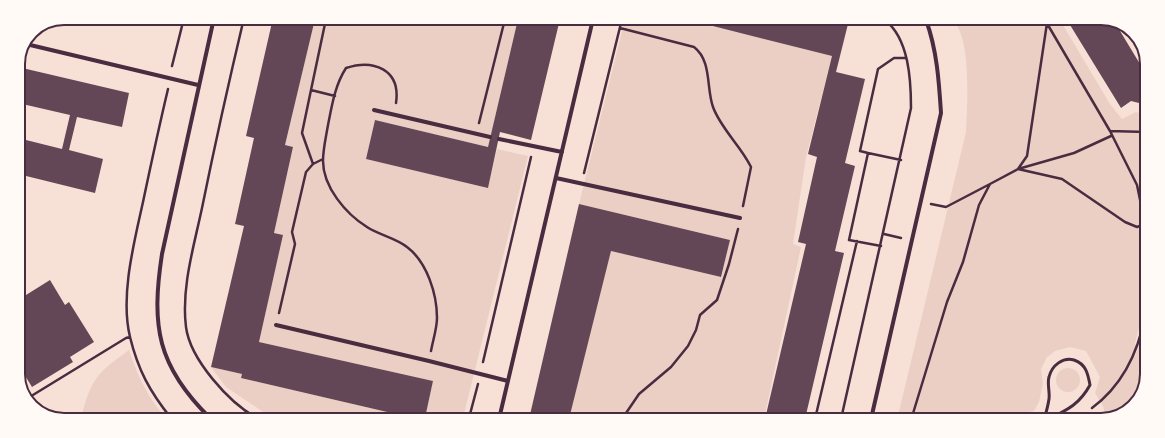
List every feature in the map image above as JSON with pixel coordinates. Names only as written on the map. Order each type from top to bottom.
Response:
[{"type":"street","points":[[206,413],[178,382],[167,359],[159,333],[157,315],[157,284],[198,85],[212,25]]},
{"type":"street","points":[[500,413],[591,25]]},
{"type":"street","points":[[872,413],[941,113],[935,54],[927,25]]},
{"type":"street","points":[[30,45],[198,85]]},
{"type":"street","points":[[374,110],[490,137]]},
{"type":"street","points":[[499,139],[562,152]]},
{"type":"street","points":[[556,178],[740,218]]},
{"type":"street","points":[[276,325],[508,381]]},
{"type":"lane","points":[[1046,413],[1049,398],[1049,377],[1060,361],[1070,359],[1080,362],[1087,372],[1090,385],[1085,395],[1075,406],[1061,413]]},
{"type":"path","points":[[167,413],[152,394],[139,367],[130,337],[128,296],[130,263],[182,25]]},
{"type":"path","points":[[242,25],[197,230],[186,292],[185,312],[186,329],[191,343],[213,381],[224,393],[250,413]]},
{"type":"path","points":[[313,164],[302,133],[325,25]]},
{"type":"path","points":[[477,134],[504,25]]},
{"type":"path","points":[[581,184],[621,25]]},
{"type":"path","points":[[842,413],[901,160],[911,108],[910,85],[905,58],[900,41],[891,25]]},
{"type":"path","points":[[1018,169],[1027,156],[1046,25]]},
{"type":"path","points":[[1048,25],[1110,131],[1111,136],[1137,184],[1140,197]]},
{"type":"path","points":[[901,160],[860,151],[878,69],[894,58],[905,58]]},
{"type":"path","points":[[393,115],[397,91],[390,74],[380,67],[362,64],[346,68],[340,78],[335,96],[323,149],[323,159],[331,188],[349,212],[366,227],[407,246],[415,254],[423,267],[433,293],[437,319],[429,361]]},
{"type":"path","points":[[311,90],[335,96]]},
{"type":"path","points":[[1110,131],[1140,132]]},
{"type":"path","points":[[921,202],[946,207],[1018,169],[1074,152],[1111,136]]},
{"type":"path","points":[[470,413],[534,146]]},
{"type":"path","points":[[868,153],[849,240],[881,246]]},
{"type":"path","points":[[276,325],[294,244],[292,232],[306,172],[313,164],[323,159]]},
{"type":"path","points":[[1018,169],[1062,179],[1125,222],[1137,227],[1140,226]]},
{"type":"path","points":[[913,413],[947,302],[963,262],[980,205],[990,184]]},
{"type":"path","points":[[884,234],[912,240]]},
{"type":"path","points":[[816,413],[857,241]]},
{"type":"path","points":[[31,396],[130,337]]},
{"type":"path","points":[[1092,408],[1103,400],[1124,375],[1134,356],[1140,340]]},
{"type":"shaded area","points":[[314,25],[517,25],[488,147],[375,120],[366,159],[488,187],[497,149],[528,156],[464,413],[426,413],[433,381],[259,342],[283,235],[274,233],[293,148],[285,145]]},
{"type":"shaded area","points":[[624,25],[707,25],[832,56],[806,157],[793,244],[801,247],[765,413],[570,413],[611,251],[721,277],[730,240],[579,204]]},
{"type":"shaded area","points":[[956,25],[1063,25],[1110,104],[1122,119],[1136,112],[1140,113],[1140,323],[1135,344],[1140,346],[1140,379],[1138,387],[1130,400],[1121,408],[1114,411],[1105,413],[1103,406],[1095,393],[1100,377],[1086,351],[1070,347],[1055,351],[1047,357],[1041,369],[1043,384],[1039,402],[1034,411],[1025,413],[899,413],[966,132],[966,57],[959,29]]},
{"type":"shaded area","points":[[129,350],[144,386],[162,413],[83,413],[92,385],[102,371]]},
{"type":"shaded area","points":[[211,367],[242,374],[241,378],[392,413],[265,413],[226,387]]},
{"type":"shaded area","points":[[1068,368],[1076,372],[1080,380],[1076,388],[1068,392],[1060,388],[1056,380],[1060,372]]},
{"type":"building","points":[[271,25],[314,25],[285,145],[293,147],[274,233],[283,235],[259,342],[433,381],[426,413],[392,413],[241,378],[242,374],[211,367],[244,226],[235,224],[254,138],[246,136]]},
{"type":"building","points":[[517,25],[559,25],[531,140],[500,132],[488,188],[366,159],[375,120],[488,147]]},
{"type":"building","points":[[709,25],[848,25],[836,72],[865,79],[845,163],[855,166],[835,251],[844,253],[806,413],[766,413],[806,244],[798,242],[817,157],[808,154],[832,56]]},
{"type":"building","points":[[1070,25],[1101,25],[1119,29],[1140,64],[1140,103],[1131,101],[1121,108]]},
{"type":"building","points":[[25,69],[129,93],[122,127],[77,117],[69,150],[103,159],[95,193],[25,176],[25,140],[62,149],[70,115],[25,105]]},
{"type":"building","points":[[579,204],[730,240],[721,277],[611,251],[570,413],[530,413]]},
{"type":"building","points":[[50,280],[65,305],[69,302],[94,342],[70,357],[73,362],[32,387],[25,376],[25,296]]}]
